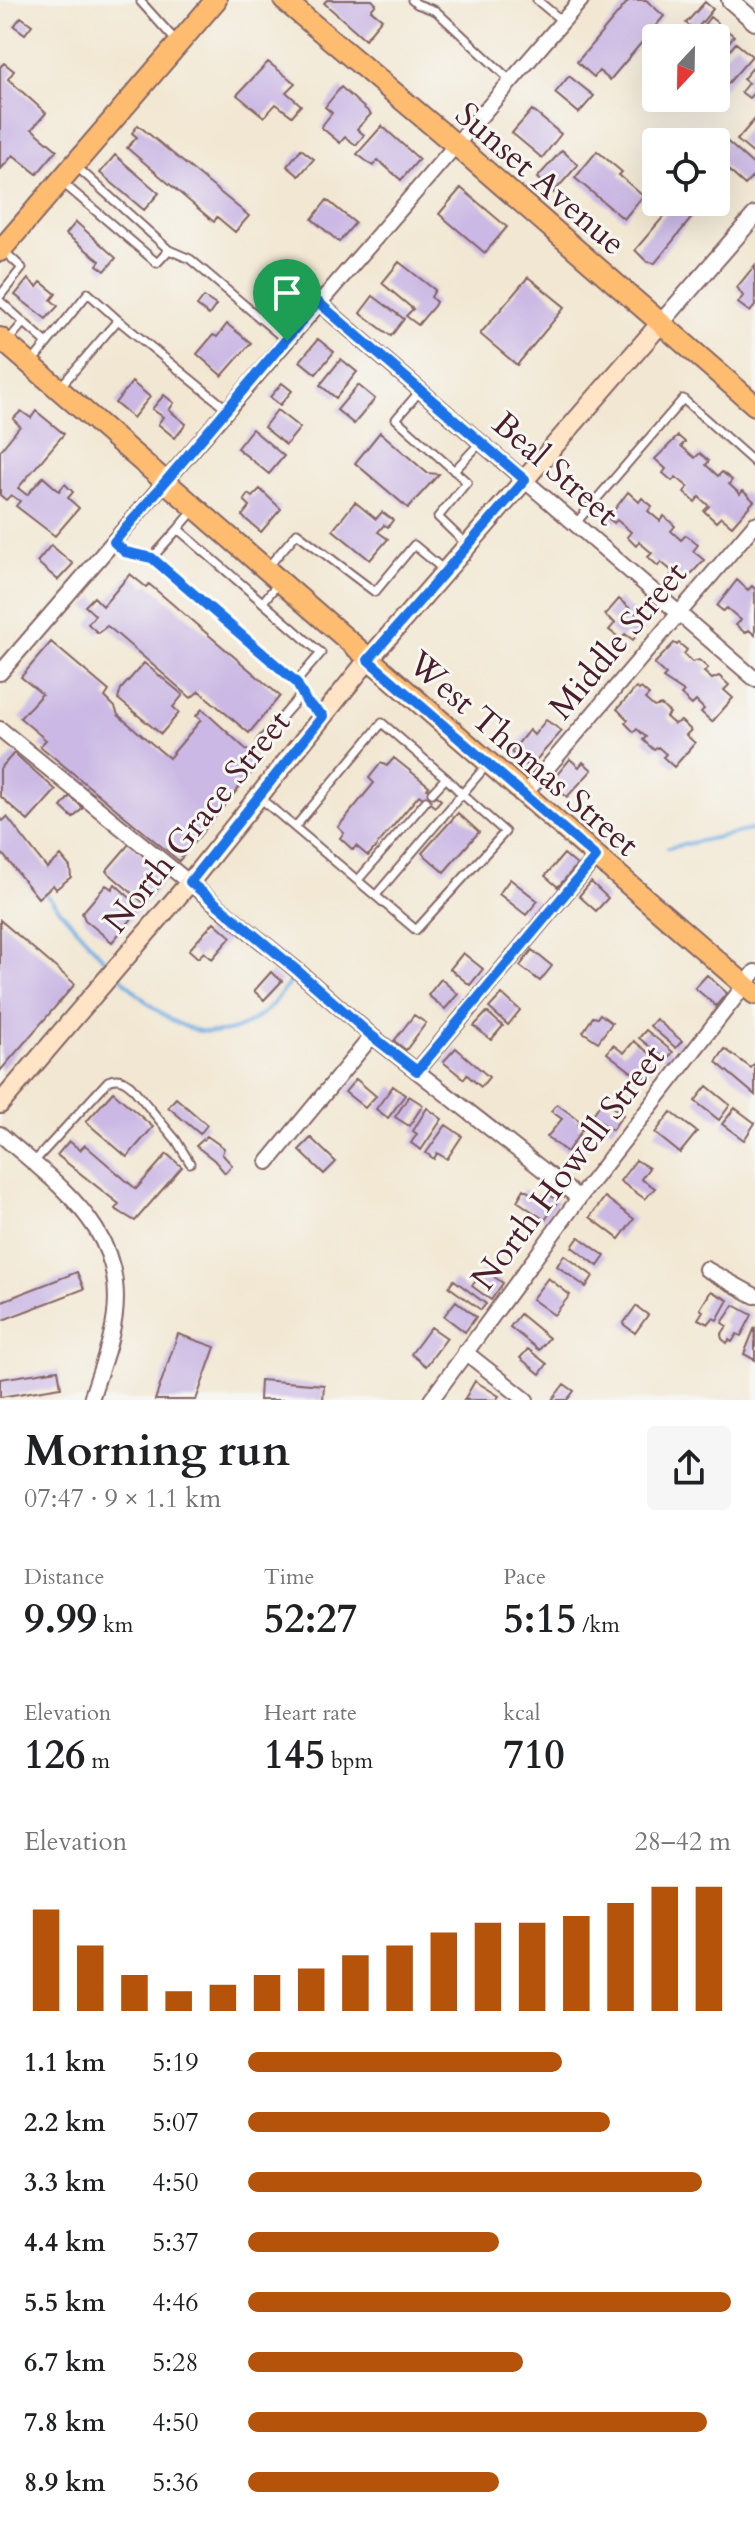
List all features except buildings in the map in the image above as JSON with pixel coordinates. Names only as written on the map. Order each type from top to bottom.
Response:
[{"type":"main road","points":[[1,250],[216,0]]},
{"type":"main road","name":"Sunset Avenue","points":[[284,0],[755,405]]},
{"type":"main road","name":"North Grace Street","points":[[0,1104],[190,882],[368,660],[660,324]]},
{"type":"main road","name":"West Thomas Street","points":[[3,340],[596,857],[751,984]]},
{"type":"street","points":[[0,673],[581,0]]},
{"type":"street","points":[[730,0],[755,22]]},
{"type":"street","points":[[660,324],[755,215]]},
{"type":"street","name":"Beal Street","points":[[318,302],[755,679]]},
{"type":"street","name":"Middle Street","points":[[524,795],[755,524]]},
{"type":"street","points":[[0,729],[298,971],[372,1036],[579,1198]]},
{"type":"street","points":[[417,1071],[596,857]]},
{"type":"street","name":"North Howell Street","points":[[431,1400],[579,1198],[751,984]]},
{"type":"street","points":[[268,1162],[372,1036]]},
{"type":"street","points":[[0,1134],[85,1211],[107,1250],[116,1292],[112,1335],[91,1400]]},
{"type":"street","points":[[706,1269],[755,1296]]},
{"type":"street","points":[[465,1352],[526,1400]]},
{"type":"lane","points":[[412,0],[436,11],[511,81]]},
{"type":"lane","points":[[426,7],[432,0]]},
{"type":"lane","points":[[537,0],[562,21]]},
{"type":"lane","points":[[141,2],[178,43]]},
{"type":"lane","points":[[67,173],[169,250],[190,259],[287,341]]},
{"type":"lane","points":[[67,173],[157,263],[169,250]]},
{"type":"lane","points":[[1,250],[22,268],[0,299],[47,343]]},
{"type":"lane","points":[[30,364],[88,293],[228,410]]},
{"type":"lane","points":[[58,389],[118,320]]},
{"type":"lane","points":[[3,340],[24,322]]},
{"type":"lane","points":[[420,391],[396,419],[467,482],[438,517],[468,545]]},
{"type":"lane","points":[[575,524],[683,399],[755,463]]},
{"type":"lane","points":[[454,471],[480,442]]},
{"type":"lane","points":[[152,558],[195,508]]},
{"type":"lane","points":[[178,529],[321,653],[296,682]]},
{"type":"lane","points":[[263,602],[272,576],[297,533],[375,592],[414,545],[445,571]]},
{"type":"lane","points":[[114,542],[125,552],[152,558],[296,682],[307,703],[323,716]]},
{"type":"lane","points":[[261,741],[302,694]]},
{"type":"lane","points":[[258,796],[416,930],[505,832],[382,723],[295,827]]},
{"type":"lane","points":[[376,895],[488,764]]},
{"type":"lane","points":[[432,793],[446,778]]},
{"type":"lane","points":[[358,880],[426,801]]},
{"type":"lane","points":[[33,1163],[113,1078],[124,1079],[131,1086],[176,1140],[190,1163]]},
{"type":"waterway","points":[[668,848],[755,829]]},
{"type":"waterway","points":[[45,893],[110,966]]},
{"type":"waterway","points":[[119,975],[169,1019],[207,1032],[227,1031],[247,1024],[268,1009],[295,975]]},
{"type":"route","points":[[318,302],[525,480],[368,660],[596,857],[417,1071],[190,882],[323,716],[307,703],[296,682],[152,558],[125,552],[114,542],[287,341],[318,302]]}]
